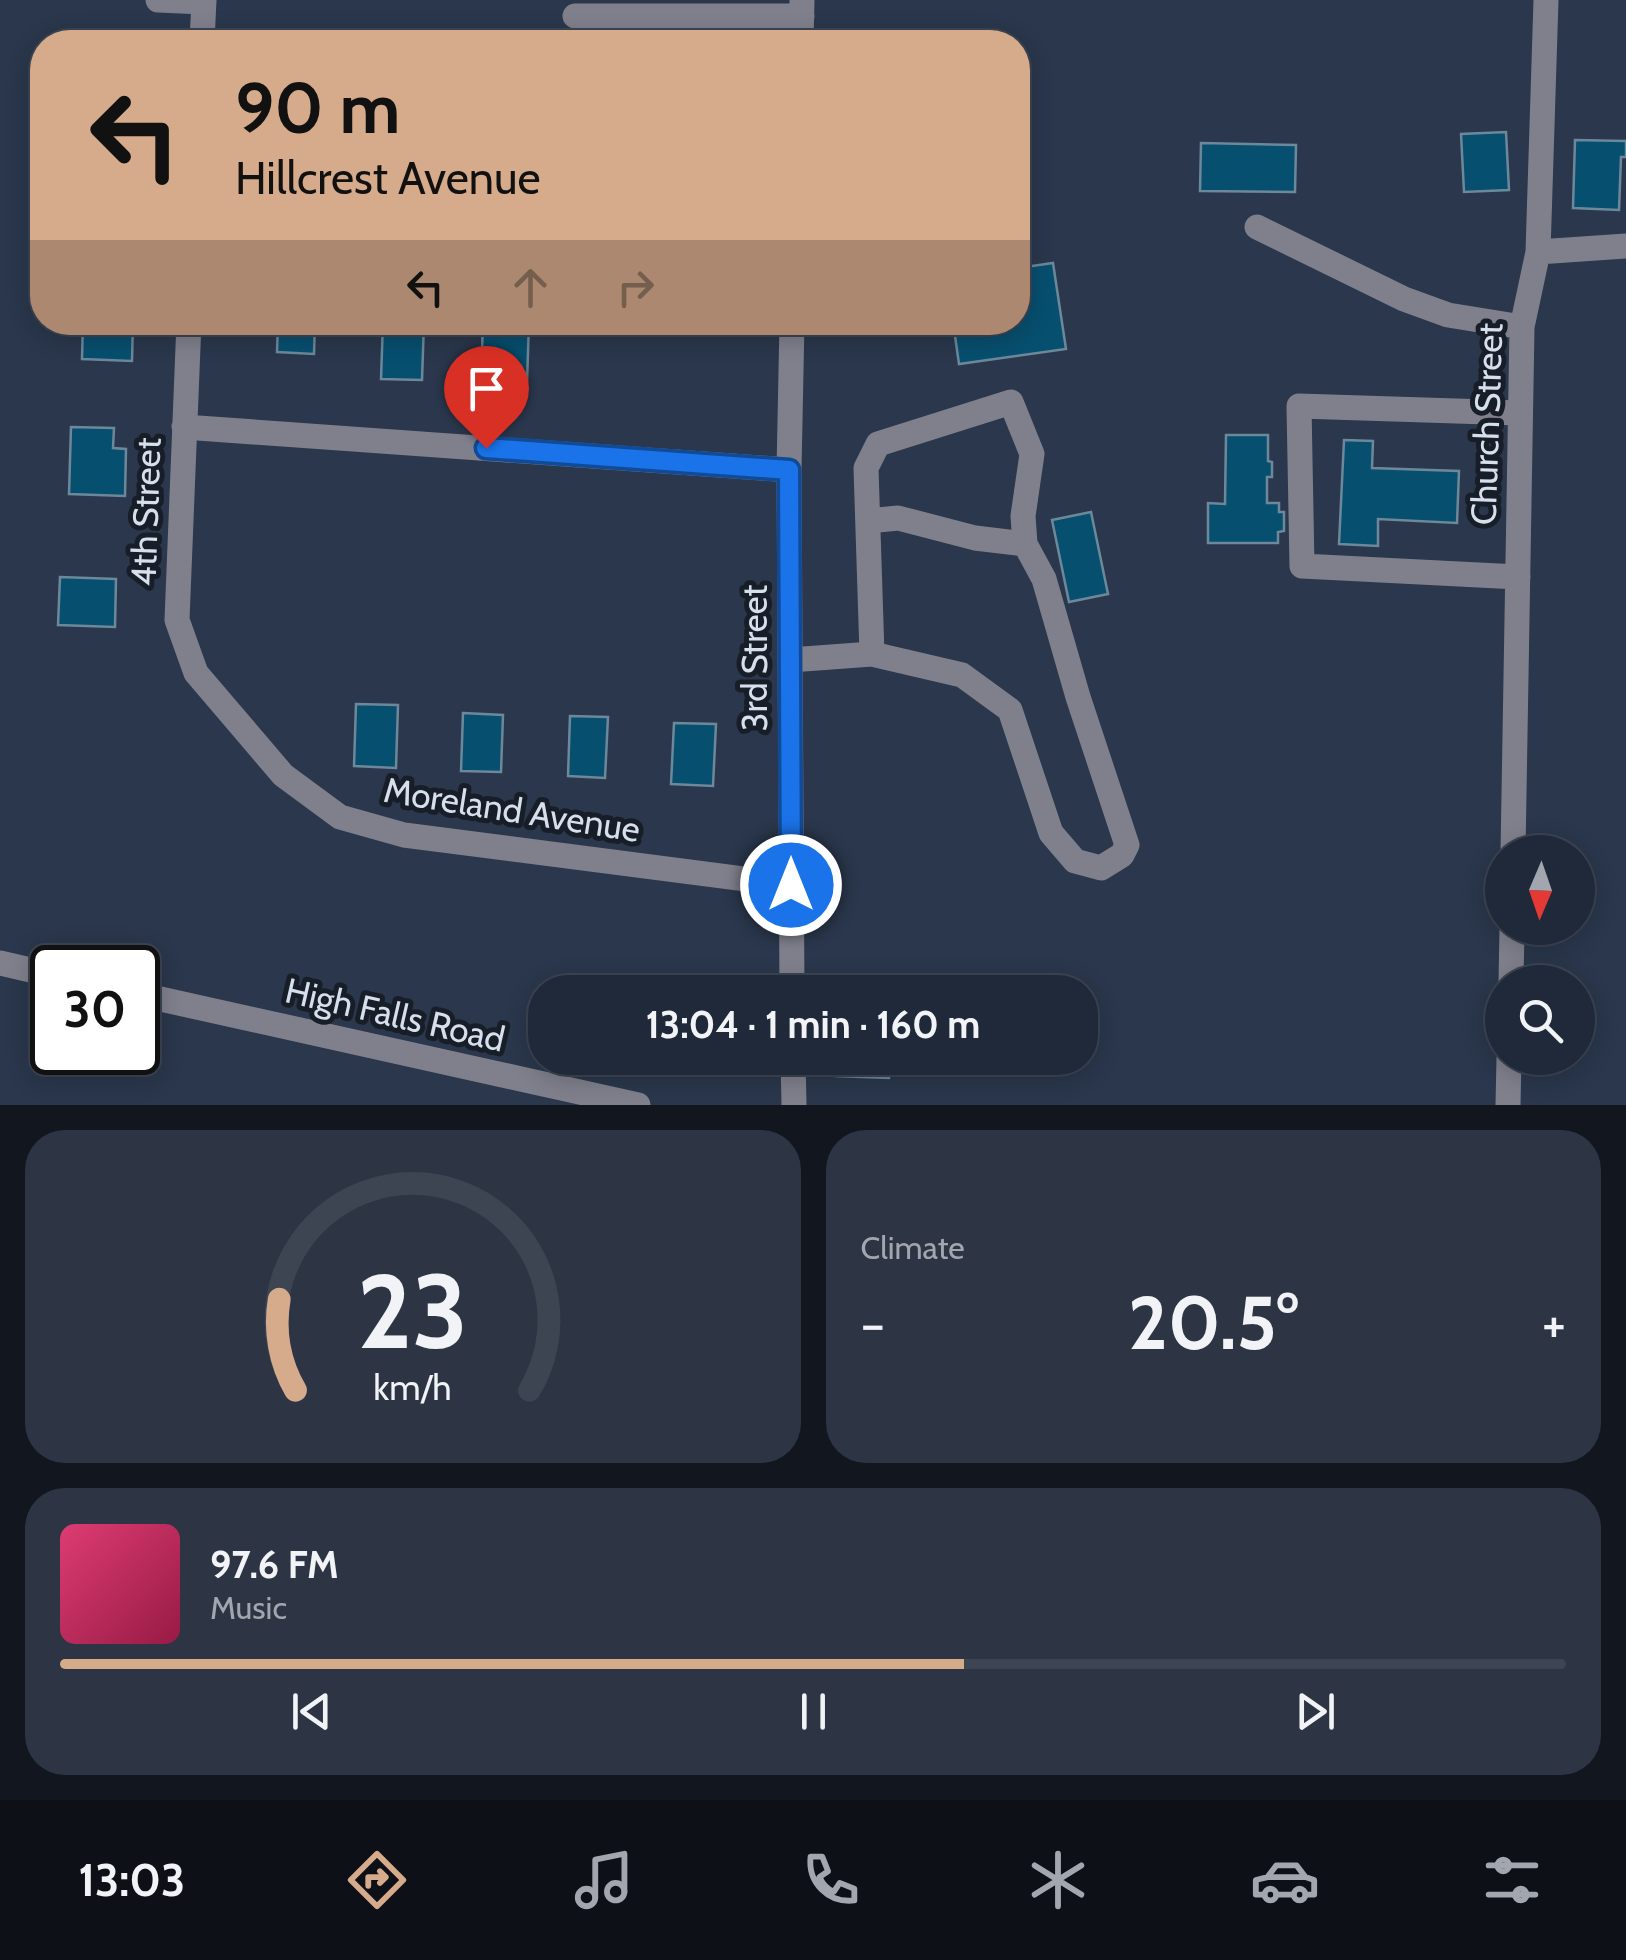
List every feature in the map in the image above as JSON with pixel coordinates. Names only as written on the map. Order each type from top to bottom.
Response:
[{"type":"street","points":[[158,0],[204,1],[203,30]]},
{"type":"street","name":"Church Street","points":[[1513,835],[1522,327],[1538,252],[1546,0]]},
{"type":"street","points":[[575,16],[802,8]]},
{"type":"street","points":[[1257,227],[1434,310],[1522,327]]},
{"type":"street","points":[[1538,252],[1626,246]]},
{"type":"street","name":"4th Street","points":[[188,335],[177,620],[196,673],[213,694]]},
{"type":"street","name":"3rd Street","points":[[792,335],[792,975]]},
{"type":"street","points":[[790,660],[872,654],[962,675],[1010,710],[1051,833],[1075,861],[1102,868],[1122,855],[1126,845],[1044,579],[1024,544],[1023,516],[1032,454],[1011,402],[878,444],[866,468],[872,654]]},
{"type":"street","points":[[1518,576],[1302,566],[1299,406],[1519,413]]},
{"type":"street","points":[[184,427],[789,470]]},
{"type":"street","points":[[868,521],[898,518],[974,538],[1024,544]]},
{"type":"street","name":"Moreland Avenue","points":[[213,694],[282,774],[340,817],[404,835],[791,885]]},
{"type":"street","points":[[0,964],[30,970]]},
{"type":"street","name":"High Falls Road","points":[[160,999],[638,1105]]},
{"type":"street","points":[[793,1075],[794,1105]]},
{"type":"street","points":[[1508,1105],[1509,1075]]},
{"type":"building","points":[[621,25],[730,29],[730,30],[621,30]]},
{"type":"building","points":[[1506,132],[1509,190],[1464,192],[1461,134]]},
{"type":"building","points":[[1575,140],[1626,141],[1626,157],[1621,157],[1619,210],[1573,208]]},
{"type":"building","points":[[1201,143],[1296,145],[1295,192],[1200,191]]},
{"type":"building","points":[[1053,263],[1066,349],[959,364],[955,335],[1030,335],[1030,266]]},
{"type":"building","points":[[83,335],[133,335],[132,361],[82,359]]},
{"type":"building","points":[[278,335],[315,335],[314,354],[277,352]]},
{"type":"building","points":[[383,335],[424,335],[422,380],[381,379]]},
{"type":"building","points":[[483,335],[529,335],[527,382],[481,381]]},
{"type":"building","points":[[71,427],[114,428],[113,448],[126,449],[125,496],[69,494]]},
{"type":"building","points":[[1226,435],[1268,435],[1272,477],[1267,477],[1267,503],[1279,503],[1279,512],[1284,512],[1284,531],[1278,532],[1278,543],[1208,543],[1208,503],[1225,504]]},
{"type":"building","points":[[1344,440],[1373,441],[1372,468],[1459,471],[1457,523],[1378,519],[1378,546],[1339,544]]},
{"type":"building","points":[[1091,512],[1108,594],[1069,602],[1052,520]]},
{"type":"building","points":[[60,577],[116,579],[115,627],[58,625]]},
{"type":"building","points":[[356,704],[398,705],[396,768],[354,766]]},
{"type":"building","points":[[463,713],[503,715],[501,772],[461,771]]},
{"type":"building","points":[[570,716],[608,717],[605,778],[568,776]]},
{"type":"building","points":[[674,723],[716,724],[713,786],[671,784]]},
{"type":"building","points":[[836,1075],[889,1075],[889,1078]]},
{"type":"route","points":[[486,448],[789,470],[791,885]]}]
